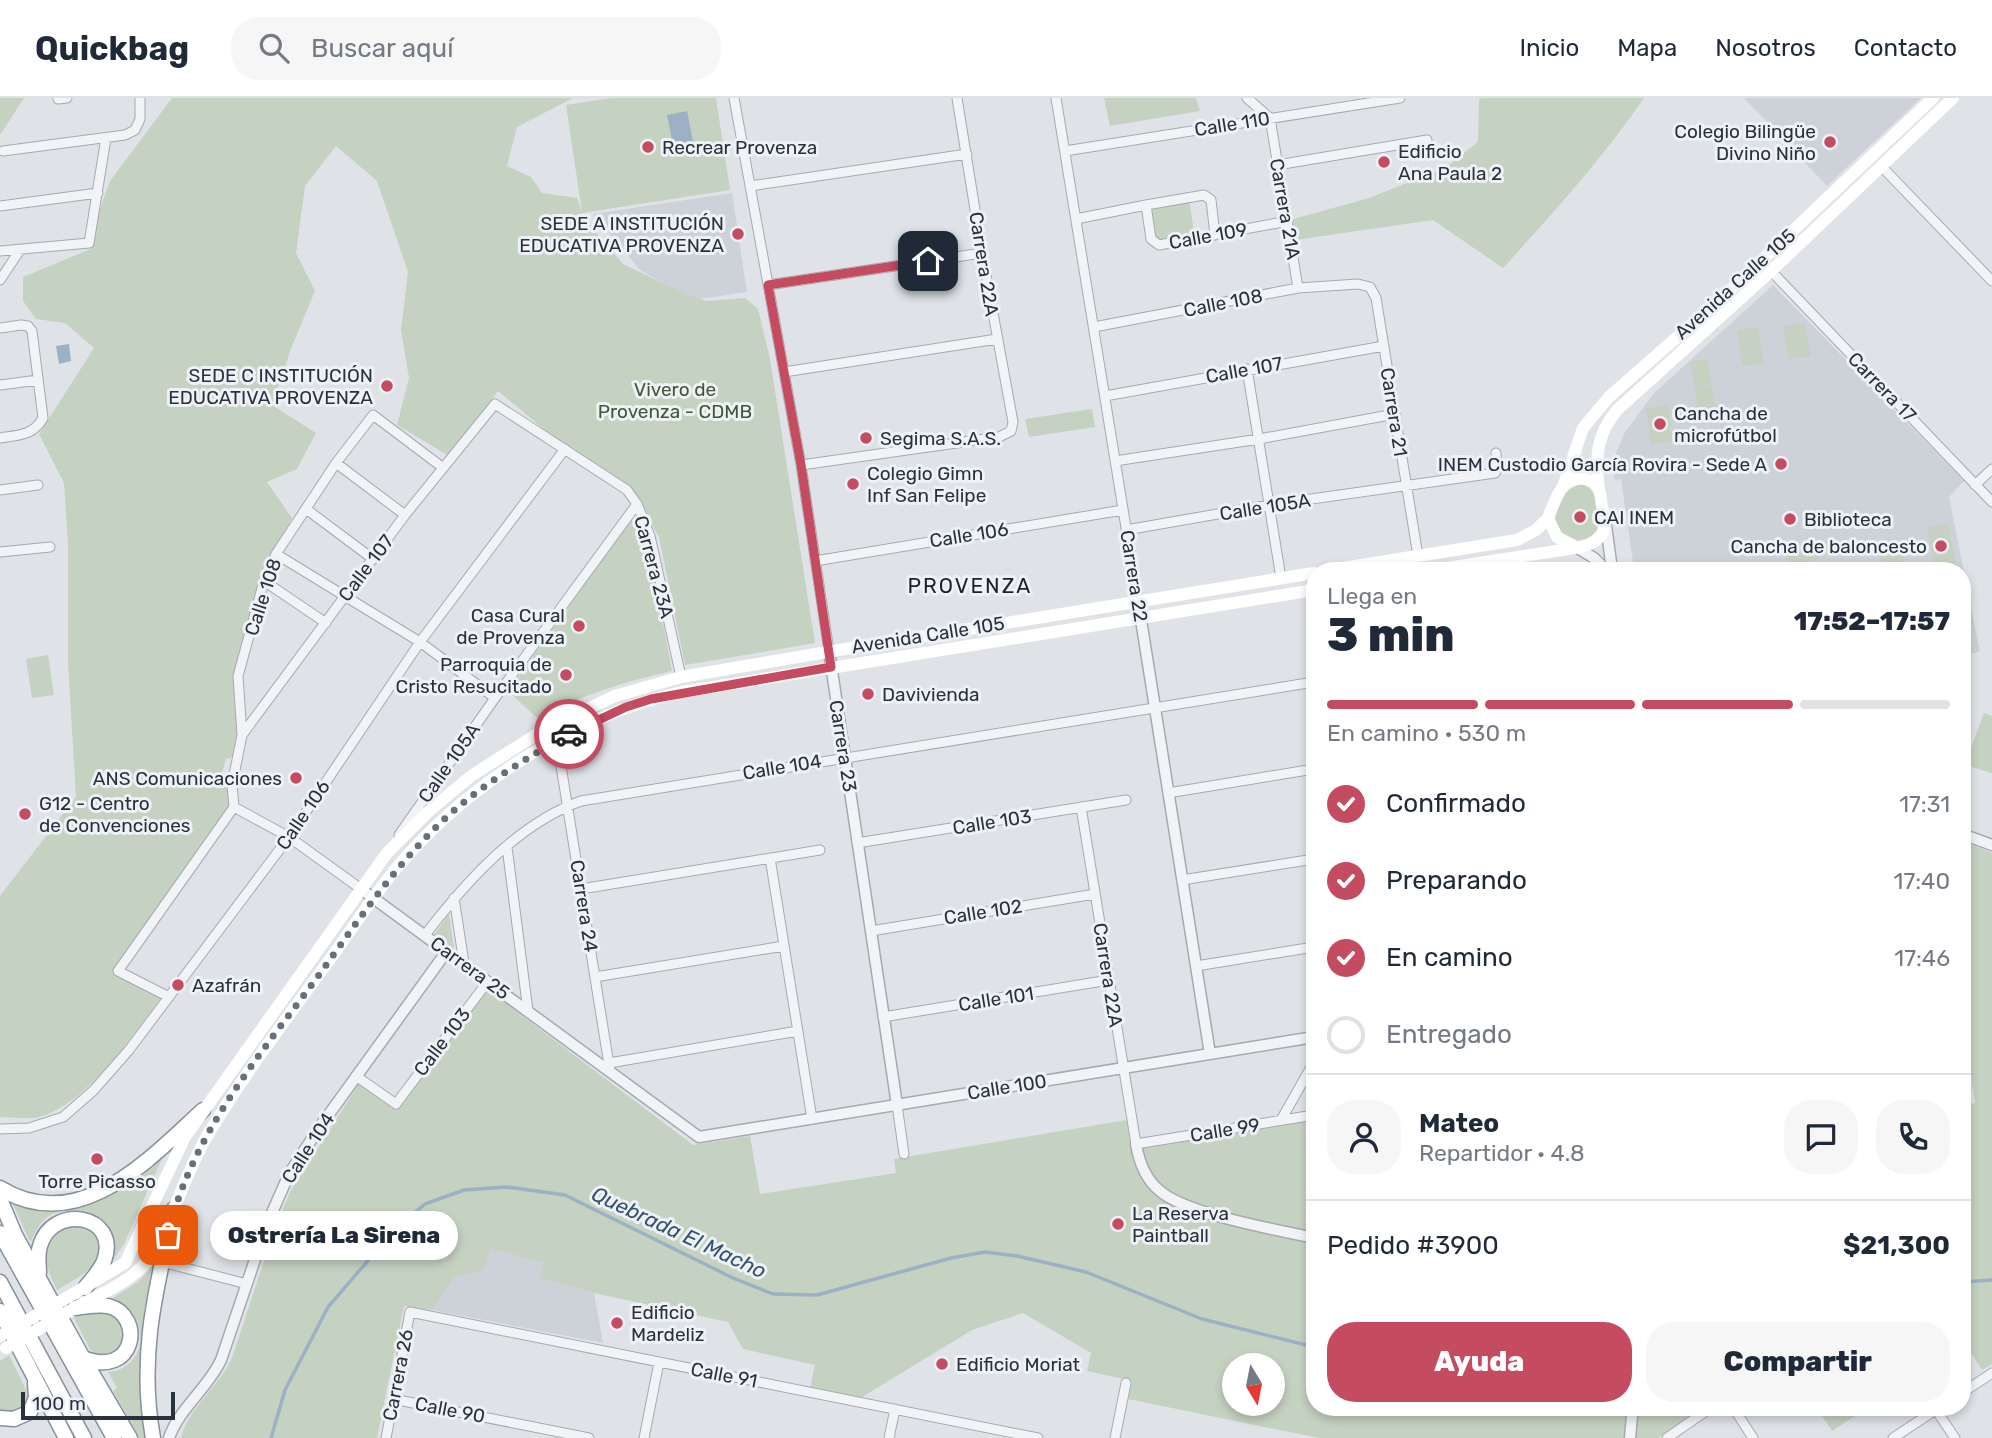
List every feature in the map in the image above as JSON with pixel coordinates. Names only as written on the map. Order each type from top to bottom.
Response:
[{"type":"highway","points":[[0,1188],[29,1201],[46,1204],[66,1203],[92,1195],[114,1184],[141,1165],[203,1110]]},
{"type":"highway","points":[[0,1199],[15,1235],[130,1438]]},
{"type":"highway","points":[[153,1438],[148,1385],[149,1328],[174,1209]]},
{"type":"highway","points":[[39,1278],[38,1252],[46,1234],[63,1221],[81,1219],[97,1226],[106,1243],[104,1260],[85,1288]]},
{"type":"highway","points":[[0,1222],[15,1235],[15,1260]]},
{"type":"highway","points":[[0,1233],[114,1438]]},
{"type":"highway","points":[[0,1282],[84,1438]]},
{"type":"highway","points":[[71,1303],[109,1307],[123,1315],[130,1330],[128,1346],[118,1359],[103,1364],[83,1358]]},
{"type":"highway","points":[[2,1316],[66,1438]]},
{"type":"highway","points":[[0,1418],[14,1419],[30,1412],[37,1395],[35,1378]]},
{"type":"main road","name":"Avenida Calle 105","points":[[1563,487],[1580,435],[1598,408],[1734,288],[1933,98]]},
{"type":"main road","name":"Avenida Calle 105","points":[[1600,490],[1597,448],[1603,430],[1613,415],[1771,271],[1953,98]]},
{"type":"main road","points":[[1381,562],[1517,540],[1536,530],[1548,518],[1568,482],[1582,478],[1589,480],[1600,490],[1606,522],[1599,537],[1587,545],[1524,562]]},
{"type":"main road","points":[[1548,518],[1557,537],[1576,547]]},
{"type":"main road","name":"Avenida Calle 105","points":[[71,1303],[85,1288],[117,1270],[129,1257],[173,1158],[203,1110],[387,853],[449,793],[514,747],[603,701],[681,677],[1306,574]]},
{"type":"main road","name":"Avenida Calle 105","points":[[2,1345],[71,1303],[123,1282],[145,1264],[159,1245],[196,1156],[224,1107],[250,1067],[374,898],[411,852],[458,807],[504,772],[557,741],[603,717],[651,699],[831,667],[1306,591]]},
{"type":"street","points":[[3,151],[125,135],[135,130],[140,118],[140,98]]},
{"type":"street","name":"Carrera 23","points":[[734,98],[801,465],[897,1105]]},
{"type":"street","name":"Carrera 22A","points":[[801,465],[999,437],[1007,435],[1012,429],[1013,422],[957,98]]},
{"type":"street","name":"Carrera 22","points":[[1056,98],[1210,1055]]},
{"type":"street","points":[[1247,98],[1270,118]]},
{"type":"street","name":"Calle 110","points":[[1065,151],[1400,98]]},
{"type":"street","name":"Carrera 21A","points":[[1270,118],[1298,288]]},
{"type":"street","points":[[0,251],[89,243],[106,138]]},
{"type":"street","points":[[1277,165],[1427,140]]},
{"type":"street","points":[[750,186],[967,154]]},
{"type":"street","points":[[1881,166],[1992,281]]},
{"type":"street","points":[[0,206],[99,193]]},
{"type":"street","points":[[1076,219],[1204,195],[1211,200],[1215,235]]},
{"type":"street","name":"Calle 109","points":[[1146,205],[1151,239],[1158,245],[1288,221]]},
{"type":"street","points":[[0,280],[20,250]]},
{"type":"street","points":[[768,285],[982,253]]},
{"type":"street","name":"Carrera 17","points":[[1771,271],[1992,502]]},
{"type":"street","name":"Carrera 21","points":[[1353,285],[1364,284],[1370,287],[1376,298],[1405,485],[1419,556]]},
{"type":"street","name":"Calle 108","points":[[1094,327],[1298,288],[1353,285]]},
{"type":"street","points":[[0,327],[21,325],[28,326],[32,331],[43,418],[30,434],[0,438]]},
{"type":"street","points":[[784,372],[997,339]]},
{"type":"street","name":"Calle 107","points":[[1105,396],[1384,346]]},
{"type":"street","points":[[1247,369],[1281,578]]},
{"type":"street","points":[[0,385],[38,380]]},
{"type":"street","name":"Calle 107","points":[[242,735],[405,515],[495,404]]},
{"type":"street","name":"Carrera 23A","points":[[495,404],[626,490],[637,504],[650,536],[681,677]]},
{"type":"street","points":[[1115,461],[1259,439],[1395,414]]},
{"type":"street","name":"Calle 108","points":[[234,807],[232,785],[242,735],[238,676],[264,581],[276,554],[336,463],[373,415],[442,467]]},
{"type":"street","name":"Calle 106","points":[[0,1129],[29,1128],[63,1117],[111,1071],[289,837],[420,642],[565,449]]},
{"type":"street","name":"Calle 105A","points":[[1126,530],[1269,505],[1494,473],[1497,469],[1496,453]]},
{"type":"street","points":[[336,463],[405,515]]},
{"type":"street","points":[[1975,485],[1992,469]]},
{"type":"street","points":[[0,490],[38,485]]},
{"type":"street","name":"Calle 105A","points":[[387,853],[495,698],[637,504]]},
{"type":"street","points":[[306,509],[373,559]]},
{"type":"street","name":"Calle 106","points":[[815,561],[1123,510]]},
{"type":"street","points":[[1606,522],[1611,562]]},
{"type":"street","points":[[0,552],[50,547]]},
{"type":"street","points":[[1576,547],[1598,562]]},
{"type":"street","points":[[276,554],[420,642],[495,698]]},
{"type":"street","points":[[264,581],[326,622]]},
{"type":"street","name":"Calle 104","points":[[425,935],[454,898],[484,866],[507,847],[568,806],[598,797],[1306,683]]},
{"type":"street","name":"Carrera 24","points":[[557,741],[609,1067]]},
{"type":"street","points":[[1168,793],[1306,770]]},
{"type":"street","name":"Calle 103","points":[[857,844],[1126,800]]},
{"type":"street","points":[[169,998],[118,971],[234,807]]},
{"type":"street","name":"Carrera 25","points":[[234,807],[289,837],[609,1067],[699,1137]]},
{"type":"street","name":"Carrera 22A","points":[[1081,807],[1136,1144]]},
{"type":"street","points":[[1971,837],[1992,845]]},
{"type":"street","points":[[507,847],[528,1011]]},
{"type":"street","points":[[581,889],[820,850]]},
{"type":"street","points":[[770,858],[812,1119]]},
{"type":"street","points":[[1182,880],[1306,860]]},
{"type":"street","name":"Calle 102","points":[[871,931],[1095,894]]},
{"type":"street","points":[[454,898],[464,963]]},
{"type":"street","points":[[595,976],[784,946]]},
{"type":"street","points":[[1196,966],[1306,948]]},
{"type":"street","name":"Calle 104","points":[[169,1438],[173,1427],[215,1374],[267,1224],[283,1186],[319,1128],[447,951]]},
{"type":"street","name":"Calle 101","points":[[884,1017],[1109,980]]},
{"type":"street","name":"Calle 103","points":[[356,1076],[396,1104],[488,981]]},
{"type":"street","points":[[609,1067],[798,1031]]},
{"type":"street","name":"Calle 100","points":[[699,1137],[1306,1038]]},
{"type":"street","points":[[1281,1121],[1306,1076]]},
{"type":"street","points":[[897,1105],[904,1154]]},
{"type":"street","name":"Calle 99","points":[[1136,1144],[1306,1116]]},
{"type":"street","points":[[1136,1144],[1147,1177],[1170,1199],[1197,1210],[1306,1236]]},
{"type":"street","points":[[162,1262],[247,1283]]},
{"type":"street","name":"Calle 91","points":[[410,1312],[1038,1438]]},
{"type":"street","name":"Carrera 26","points":[[386,1438],[410,1312]]},
{"type":"street","points":[[644,1438],[659,1362]]},
{"type":"street","points":[[1971,1387],[1992,1373]]},
{"type":"street","points":[[1115,1438],[1126,1383]]},
{"type":"street","name":"Calle 90","points":[[393,1399],[589,1438]]},
{"type":"street","points":[[889,1438],[895,1409]]},
{"type":"street","points":[[1631,1416],[1633,1436]]},
{"type":"street","points":[[1667,1438],[1699,1416]]},
{"type":"street","points":[[1739,1416],[1753,1438]]},
{"type":"street","points":[[1893,1438],[1926,1416]]},
{"type":"street","points":[[1943,1416],[1955,1438]]},
{"type":"shaded area","name":"Colegio Bilingüe Divino Niño","points":[[1744,98],[1921,98],[1827,186]]},
{"type":"shaded area","points":[[732,193],[747,292],[693,300],[640,270],[593,214]]},
{"type":"shaded area","name":"INEM Custodio García Rovira - Sede A","points":[[1773,285],[1964,481],[1949,497],[1962,562],[1633,562],[1621,479],[1614,480],[1616,453],[1624,434],[1653,394]]},
{"type":"shaded area","name":"INEM Custodio García Rovira - Sede A","points":[[1971,607],[1980,652],[1971,654]]},
{"type":"shaded area","points":[[489,1247],[544,1263],[541,1278],[594,1293],[603,1343],[432,1310],[455,1276]]},
{"type":"green space","points":[[0,98],[24,98],[0,135]]},
{"type":"green space","name":"Vivero de Provenza - CDMB","points":[[172,98],[573,98],[517,127],[507,166],[531,177],[542,193],[577,198],[582,212],[566,105],[612,98],[716,98],[730,190],[582,213],[583,218],[623,264],[706,301],[745,298],[758,309],[770,359],[815,643],[685,665],[659,537],[633,491],[559,442],[498,391],[449,456],[397,425],[409,378],[401,330],[408,272],[377,181],[336,146],[305,186],[296,253],[315,291],[292,346],[272,405],[316,433],[297,469],[267,482],[292,518],[274,551],[236,676],[239,729],[233,757],[226,759],[220,779],[228,786],[231,807],[115,973],[161,998],[109,1065],[78,1096],[43,1116],[0,1117],[0,896],[76,797],[68,662],[68,543],[64,483],[39,434],[94,348],[65,323],[36,319],[23,301],[23,277],[91,249],[91,234],[110,181]]},
{"type":"green space","points":[[1104,98],[1196,98],[1200,111],[1110,126]]},
{"type":"green space","points":[[1644,98],[1594,164],[1503,268],[1433,220],[1288,241],[1290,220],[1369,198],[1445,168],[1478,142],[1479,99]]},
{"type":"green space","points":[[1189,199],[1195,239],[1155,245],[1149,206]]},
{"type":"green space","points":[[1804,323],[1811,356],[1789,359],[1783,326]]},
{"type":"green space","points":[[1758,327],[1764,363],[1742,366],[1737,330]]},
{"type":"green space","points":[[1707,359],[1711,384],[1694,387],[1690,362]]},
{"type":"green space","points":[[1712,385],[1716,409],[1699,412],[1694,388]]},
{"type":"green space","name":"Cancha de microfútbol","points":[[1668,405],[1673,441],[1651,444],[1646,408]]},
{"type":"green space","points":[[1092,409],[1095,427],[1029,437],[1025,419]]},
{"type":"green space","points":[[1582,483],[1594,495],[1601,523],[1596,533],[1580,540],[1563,535],[1555,520],[1565,492]]},
{"type":"green space","points":[[638,511],[647,539],[672,671],[603,690],[537,718],[508,691]]},
{"type":"green space","name":"Cancha de baloncesto","points":[[1948,523],[1955,562],[1933,562],[1927,527]]},
{"type":"green space","points":[[1823,542],[1831,543],[1832,548],[1812,562],[1788,562],[1788,551]]},
{"type":"green space","points":[[1902,550],[1904,562],[1880,562],[1879,554]]},
{"type":"green space","points":[[48,655],[54,695],[32,698],[26,659]]},
{"type":"green space","points":[[1984,713],[1992,716],[1992,773],[1971,767],[1971,748]]},
{"type":"green space","points":[[1971,845],[1992,853],[1992,1364],[1982,1370],[1971,1353],[1971,1104],[1975,1103],[1971,1075]]},
{"type":"green space","points":[[449,914],[454,948],[434,935]]},
{"type":"green space","points":[[488,990],[693,1145],[750,1136],[760,1194],[896,1173],[894,1159],[1127,1120],[1131,1150],[1306,1121],[1306,1416],[1691,1416],[1658,1438],[1319,1438],[1128,1399],[1132,1381],[1087,1371],[1091,1353],[1023,1313],[972,1330],[862,1397],[810,1388],[815,1365],[743,1349],[728,1322],[594,1293],[540,1278],[544,1263],[490,1248],[483,1270],[455,1276],[432,1310],[404,1306],[377,1438],[181,1438],[190,1417],[232,1358],[273,1233],[290,1192],[360,1082],[396,1110]]},
{"type":"green space","points":[[164,1154],[124,1244],[111,1263],[115,1245],[112,1232],[106,1223],[89,1213],[68,1210],[49,1216],[40,1224],[30,1242],[12,1202],[36,1208],[58,1209],[95,1202],[129,1182]]},
{"type":"green space","points":[[73,1226],[92,1232],[99,1248],[98,1256],[81,1276],[57,1290],[46,1261],[48,1243],[61,1230]]},
{"type":"green space","points":[[153,1266],[144,1310],[146,1438],[140,1438],[113,1391],[117,1388],[108,1372],[119,1370],[134,1358],[139,1349],[140,1329],[128,1308],[111,1299],[138,1282]]},
{"type":"green space","points":[[105,1311],[117,1316],[123,1337],[115,1352],[100,1357],[90,1349],[74,1318],[89,1312]]},
{"type":"green space","points":[[9,1355],[28,1394],[26,1405],[13,1414],[0,1412],[0,1361]]},
{"type":"green space","points":[[1822,1416],[1855,1416],[1832,1431]]},
{"type":"water","name":"Recrear Provenza","points":[[687,111],[695,151],[675,155],[667,115]]},
{"type":"water","points":[[69,344],[71,361],[59,364],[56,346]]},
{"type":"waterway","name":"Quebrada El Macho","points":[[271,1438],[285,1390],[328,1307],[397,1227],[425,1204],[464,1190],[507,1187],[565,1195],[733,1278],[773,1294],[817,1295],[951,1258],[985,1252],[1017,1256],[1086,1272],[1202,1319],[1306,1345]]},
{"type":"waterway","name":"Quebrada El Macho","points":[[1971,1281],[1992,1280]]},
{"type":"way so far","points":[[168,1235],[174,1209],[208,1133],[250,1067],[393,873],[425,838],[463,803],[526,758],[569,734]]},
{"type":"place","name":"Colegio Bilingüe Divino Niño","points":[[1830,142]]},
{"type":"place","name":"Recrear Provenza","points":[[648,147]]},
{"type":"place","name":"Edificio Ana Paula 2","points":[[1384,162]]},
{"type":"place","name":"SEDE A INSTITUCIÓN EDUCATIVA PROVENZA","points":[[738,234]]},
{"type":"place","name":"SEDE C INSTITUCIÓN EDUCATIVA PROVENZA","points":[[387,386]]},
{"type":"place","name":"Cancha de microfútbol","points":[[1660,424]]},
{"type":"place","name":"Segima S.A.S.","points":[[866,438]]},
{"type":"place","name":"INEM Custodio García Rovira - Sede A","points":[[1781,464]]},
{"type":"place","name":"Colegio Gimn Inf San Felipe","points":[[853,484]]},
{"type":"place","name":"CAI INEM","points":[[1580,517]]},
{"type":"place","name":"Biblioteca","points":[[1790,519]]},
{"type":"place","name":"Cancha de baloncesto","points":[[1941,546]]},
{"type":"place","name":"Casa Cural de Provenza","points":[[579,626]]},
{"type":"place","name":"Parroquia de Cristo Resucitado","points":[[566,675]]},
{"type":"place","name":"Davivienda","points":[[868,694]]},
{"type":"place","name":"ANS Comunicaciones","points":[[296,778]]},
{"type":"place","name":"G12 - Centro de Convenciones","points":[[25,814]]},
{"type":"place","name":"Azafrán","points":[[178,985]]},
{"type":"place","name":"Torre Picasso","points":[[97,1159]]},
{"type":"place","name":"La Reserva Paintball","points":[[1118,1224]]},
{"type":"place","name":"Ostrería La Sirena","points":[[168,1235]]},
{"type":"place","name":"Edificio Mardeliz","points":[[617,1323]]},
{"type":"place","name":"Edificio Moriat","points":[[942,1364]]},
{"type":"district","name":"PROVENZA","points":[[970,585]]},
{"type":"route","points":[[569,734],[639,702],[831,667],[801,465],[768,285],[928,261]]}]
